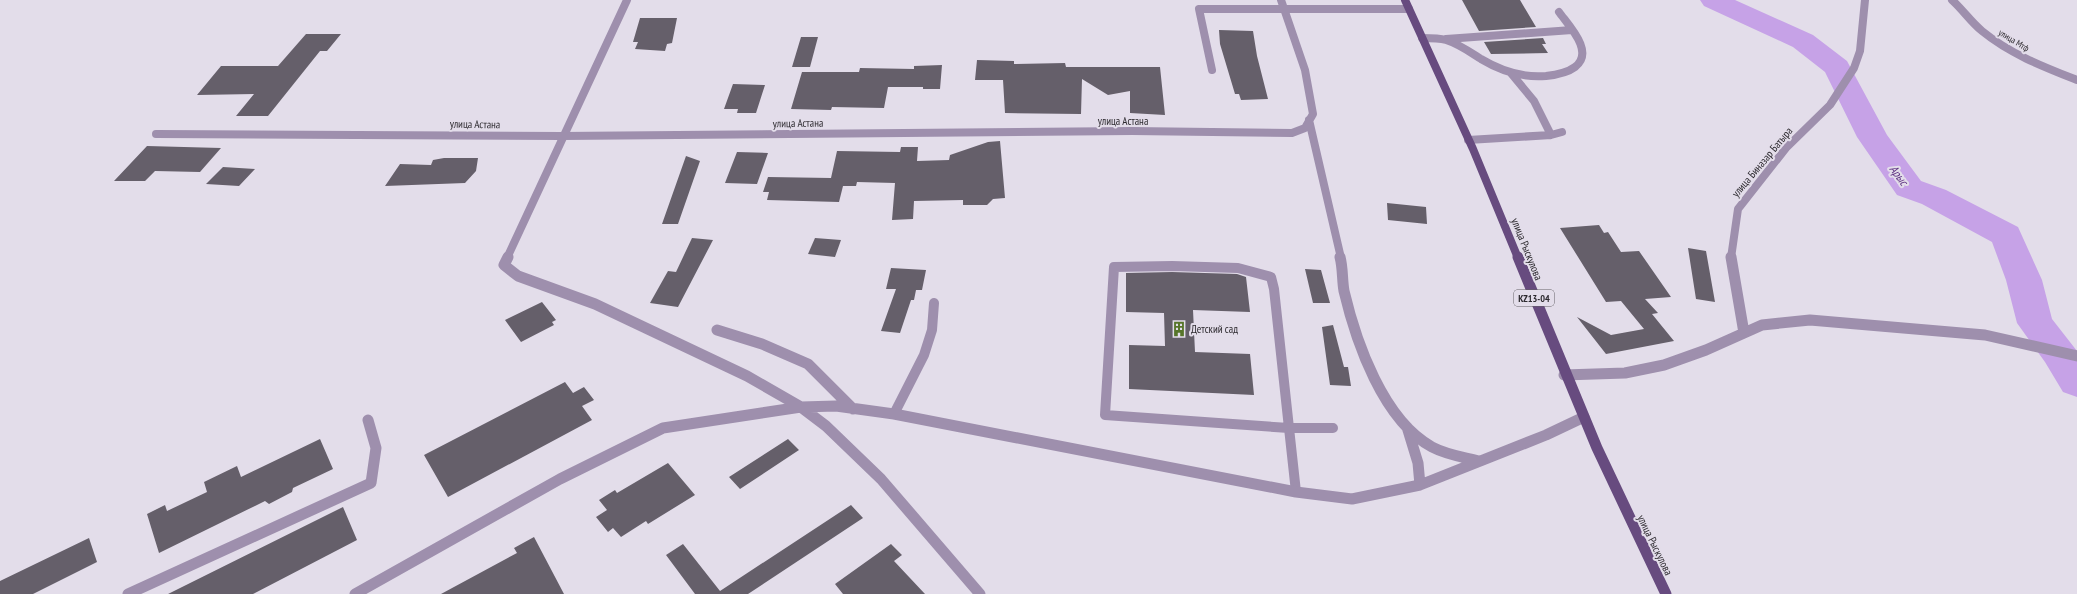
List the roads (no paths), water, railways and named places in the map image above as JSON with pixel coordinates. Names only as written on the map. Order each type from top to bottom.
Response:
[{"type":"main road","name":"улица Рыскулова","points":[[1407,5],[1494,198],[1564,375],[1638,539],[1666,594]]},
{"type":"street","points":[[627,0],[562,136],[542,184],[504,265],[518,276],[595,304],[747,376],[801,407],[826,426],[882,479],[980,594]]},
{"type":"street","name":"улица Биназар Батыра","points":[[1744,333],[1731,260],[1738,209],[1786,148],[1830,105],[1854,68],[1860,51],[1866,0]]},
{"type":"street","name":"улица Мтф","points":[[1952,0],[1980,30],[2001,46],[2030,62],[2077,80]]},
{"type":"street","points":[[1407,5],[1282,4],[1304,70],[1313,114],[1309,120],[1341,260],[1344,288],[1352,320],[1382,392],[1398,418],[1428,444],[1453,455],[1479,461]]},
{"type":"street","points":[[1444,39],[1463,47],[1498,68],[1523,75],[1548,77],[1564,72],[1578,65],[1583,56],[1581,41],[1559,12]]},
{"type":"street","points":[[1422,38],[1444,39],[1572,30]]},
{"type":"street","points":[[1510,72],[1534,101],[1551,135]]},
{"type":"street","name":"улица Астана","points":[[156,134],[562,136],[1132,131],[1272,134],[1292,133],[1305,128],[1309,120]]},
{"type":"street","points":[[1468,140],[1551,135],[1562,132]]},
{"type":"street","points":[[1564,375],[1625,373],[1664,365],[1706,350],[1762,325],[1810,320],[1985,335],[2077,356]]},
{"type":"street","points":[[717,330],[762,344],[808,364],[853,409]]},
{"type":"street","points":[[355,594],[560,479],[663,428],[801,407],[836,406],[894,414],[1296,492],[1352,499],[1420,485],[1546,435],[1584,417]]},
{"type":"street","points":[[128,594],[371,483],[376,448],[368,420]]},
{"type":"street","points":[[1406,425],[1416,454],[1420,475],[1420,485]]},
{"type":"lane","points":[[1197,0],[1212,70]]},
{"type":"lane","points":[[1199,9],[1282,4]]},
{"type":"lane","points":[[1296,492],[1289,428],[1279,347],[1274,289],[1271,277],[1262,272],[1219,267],[1114,268],[1105,415],[1289,428],[1333,428]]},
{"type":"lane","points":[[894,414],[924,355],[932,330],[934,303]]},
{"type":"waterway","name":"Арыс","points":[[1713,0],[1803,41],[1837,67],[1872,137],[1909,188],[1934,197],[2006,235],[2024,280],[2035,323],[2058,352],[2077,382]]},
{"type":"place","name":"Детский сад","points":[[1179,329]]}]
